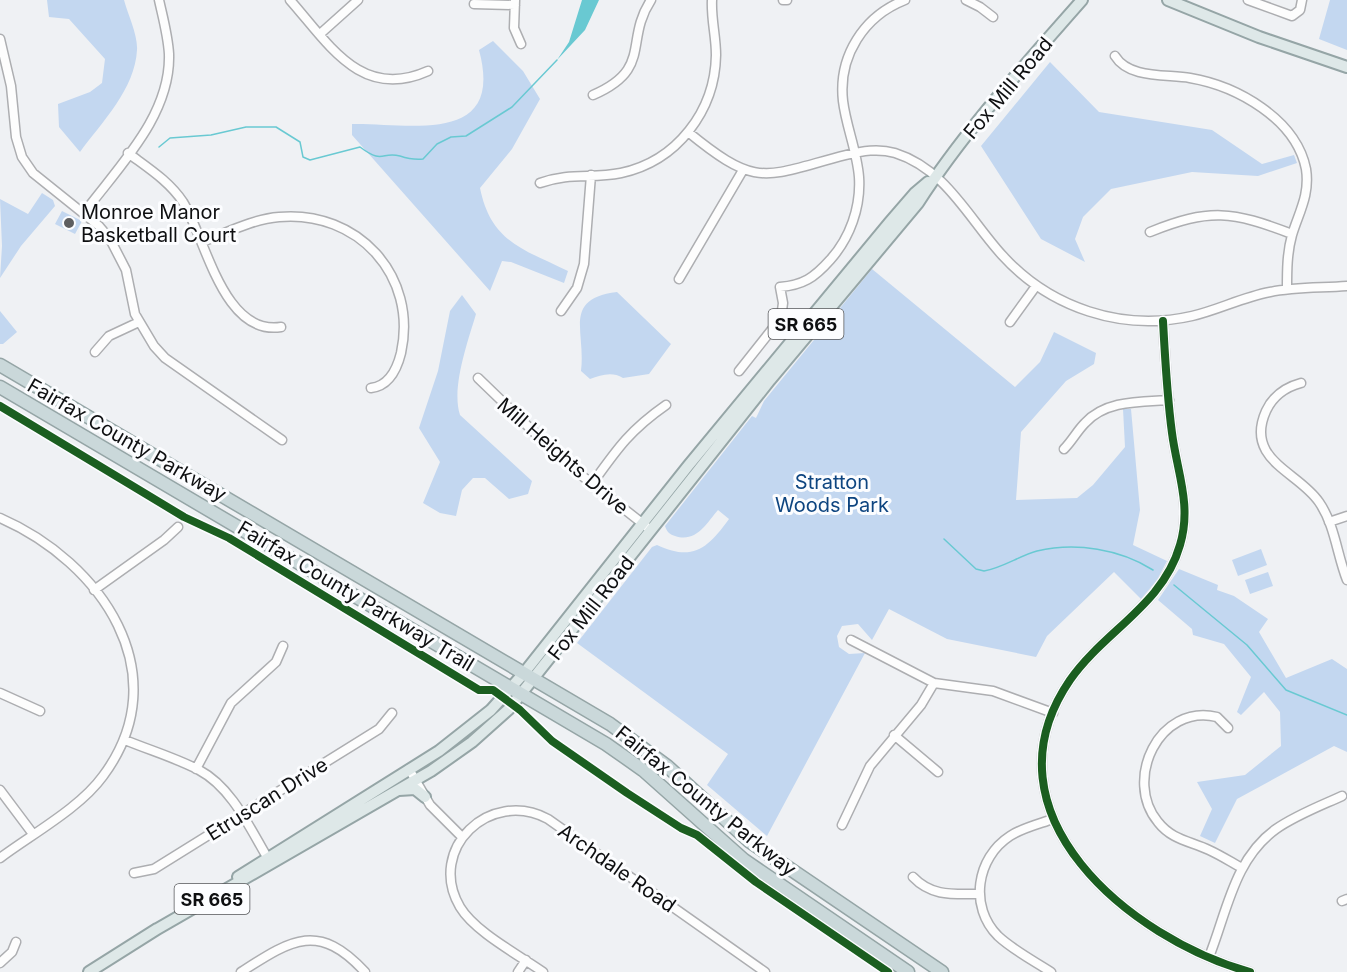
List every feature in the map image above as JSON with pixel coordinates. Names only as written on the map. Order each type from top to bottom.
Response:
[{"type":"highway","name":"Fairfax County Parkway","points":[[0,365],[622,733],[667,765],[749,840],[942,972]]},
{"type":"highway","name":"Fairfax County Parkway","points":[[0,387],[625,756],[744,860],[908,972]]},
{"type":"main road","points":[[1069,15],[1074,0]]},
{"type":"main road","name":"Fox Mill Road","points":[[269,860],[415,780],[472,742],[652,531],[770,380],[918,203],[936,176],[1082,0]]},
{"type":"main road","points":[[1168,0],[1326,62],[1347,67]]},
{"type":"main road","points":[[1326,62],[1347,75]]},
{"type":"main road","name":"Fox Mill Road","points":[[529,676],[642,524],[896,214],[915,193],[936,176]]},
{"type":"main road","name":"Fox Mill Road","points":[[89,972],[269,860],[409,769],[463,733],[517,691]]},
{"type":"main road","points":[[396,790],[412,789],[425,797]]},
{"type":"street","points":[[84,213],[154,116],[167,81],[169,48],[159,0]]},
{"type":"street","points":[[290,0],[346,63],[369,76],[402,80],[428,71]]},
{"type":"street","points":[[320,34],[358,0]]},
{"type":"street","points":[[593,95],[616,83],[630,68],[637,52],[641,19],[651,0]]},
{"type":"street","points":[[540,183],[559,177],[619,173],[645,165],[674,148],[705,107],[713,83],[716,52],[712,0]]},
{"type":"street","points":[[739,372],[781,318],[783,303],[780,287],[798,285],[821,270],[840,250],[853,224],[859,198],[855,153],[843,101],[842,79],[847,58],[869,23],[885,10],[905,0]]},
{"type":"street","points":[[966,0],[993,17]]},
{"type":"street","points":[[1248,0],[1292,16],[1300,10],[1302,0]]},
{"type":"street","points":[[474,4],[515,3],[514,28],[521,44]]},
{"type":"street","points":[[0,42],[11,86],[16,137],[22,157],[33,173],[105,232],[119,254],[139,322],[154,346],[171,364],[282,440]]},
{"type":"street","points":[[1115,56],[1121,64],[1133,71],[1190,78],[1237,94],[1260,107],[1286,130],[1299,150],[1307,178],[1305,200],[1292,234],[1287,259],[1287,289]]},
{"type":"street","points":[[688,132],[719,158],[743,170],[777,174],[871,150],[895,153],[936,176],[972,215],[1000,253],[1036,286],[1064,302],[1097,314],[1131,321],[1163,321],[1193,316],[1253,296],[1287,289],[1347,286]]},
{"type":"street","points":[[128,153],[174,191],[190,215],[220,285],[237,308],[261,326],[282,327]]},
{"type":"street","points":[[679,279],[743,170]]},
{"type":"street","points":[[561,311],[576,288],[584,264],[591,175]]},
{"type":"street","points":[[1150,232],[1191,217],[1219,214],[1246,217],[1292,234]]},
{"type":"street","points":[[202,242],[262,220],[296,216],[334,225],[367,245],[391,273],[403,301],[405,319],[405,336],[394,372],[387,382],[371,388]]},
{"type":"street","points":[[1010,322],[1036,286]]},
{"type":"street","points":[[1163,321],[1172,433],[1185,505],[1184,531],[1177,555],[1156,593],[1078,670],[1053,713],[1045,742],[1043,772],[1053,819],[1075,858],[1115,899],[1167,936],[1209,957],[1250,972]]},
{"type":"street","points":[[95,352],[109,336],[139,322]]},
{"type":"street","name":"Mill Heights Drive","points":[[478,378],[543,443],[652,531]]},
{"type":"street","points":[[1301,383],[1284,390],[1272,402],[1263,420],[1263,440],[1271,459],[1313,494],[1329,522],[1347,580]]},
{"type":"street","points":[[1064,449],[1085,423],[1100,411],[1123,403],[1169,400]]},
{"type":"street","points":[[592,484],[623,439],[666,405]]},
{"type":"street","points":[[1329,522],[1347,516]]},
{"type":"street","points":[[0,518],[53,549],[94,590],[114,618],[133,664],[135,699],[125,740],[95,786],[0,858]]},
{"type":"street","points":[[94,590],[164,540],[178,527]]},
{"type":"street","points":[[851,640],[934,683],[993,691],[1053,713]]},
{"type":"street","points":[[196,769],[231,703],[276,662],[283,646]]},
{"type":"street","points":[[842,825],[860,783],[894,735],[921,705],[934,683]]},
{"type":"street","points":[[0,693],[40,711]]},
{"type":"street","name":"Etruscan Drive","points":[[134,873],[154,869],[379,729],[392,713]]},
{"type":"street","points":[[1228,728],[1217,717],[1202,716],[1184,720],[1166,731],[1154,745],[1146,763],[1144,790],[1154,817],[1165,830],[1182,841],[1211,851],[1242,868]]},
{"type":"street","points":[[894,735],[938,772]]},
{"type":"street","points":[[125,740],[196,769],[222,789],[269,860]]},
{"type":"street","points":[[409,769],[438,816],[462,837],[452,868],[458,902],[471,920],[543,972]]},
{"type":"street","points":[[0,790],[33,834]]},
{"type":"street","points":[[1209,957],[1242,868],[1258,845],[1276,829],[1342,796]]},
{"type":"street","name":"Archdale Road","points":[[462,837],[482,819],[498,813],[520,810],[543,816],[765,972]]},
{"type":"street","points":[[1051,972],[997,934],[984,913],[980,894],[982,870],[996,847],[1016,832],[1053,819]]},
{"type":"street","points":[[913,877],[925,888],[939,894],[980,894]]},
{"type":"street","points":[[241,972],[284,946],[307,941],[334,945],[350,956],[365,972]]},
{"type":"street","points":[[0,963],[12,952],[16,942]]},
{"type":"street","points":[[518,972],[526,960]]},
{"type":"green space","points":[[47,0],[124,0],[136,38],[135,64],[124,92],[80,152],[59,127],[58,104],[90,92],[102,83],[105,59],[69,19],[49,17]]},
{"type":"green space","points":[[1330,0],[1347,0],[1347,50],[1319,39]]},
{"type":"green space","points":[[493,41],[523,71],[540,99],[512,149],[480,188],[485,206],[492,221],[511,242],[568,271],[564,283],[511,262],[502,261],[490,291],[352,135],[352,124],[425,125],[447,123],[466,115],[478,102],[483,81],[479,50]]},
{"type":"green space","points":[[1050,62],[1099,112],[1212,130],[1262,164],[1294,155],[1297,163],[1258,176],[1192,172],[1111,189],[1083,217],[1075,239],[1085,262],[1041,239],[981,146]]},
{"type":"green space","points":[[42,193],[53,200],[55,206],[21,246],[0,278],[2,246],[0,199],[28,214]]},
{"type":"green space","name":"Monroe Manor Basketball Court","points":[[62,211],[82,221],[75,234],[55,224]]},
{"type":"green space","name":"Stratton Woods Park","points":[[872,269],[1015,387],[1040,362],[1054,332],[1096,353],[1094,364],[1066,381],[1021,432],[1016,500],[1077,498],[1093,485],[1125,447],[1123,409],[1131,409],[1140,510],[1133,545],[1167,561],[1157,580],[1141,599],[1114,572],[1047,636],[1036,657],[947,639],[889,609],[872,640],[858,624],[842,626],[837,636],[839,647],[849,654],[865,653],[767,836],[707,785],[728,754],[577,643],[652,547],[657,545],[680,552],[699,549],[714,538],[729,519],[718,510],[700,531],[689,537],[673,535],[665,526],[752,416],[756,418],[764,401]]},
{"type":"green space","points":[[617,292],[671,344],[649,374],[623,378],[606,374],[590,379],[581,371],[580,319],[589,302],[600,296]]},
{"type":"green space","points":[[462,295],[476,314],[459,378],[460,415],[532,481],[528,494],[509,499],[485,478],[473,478],[462,490],[456,516],[440,513],[423,503],[440,462],[419,428],[438,371],[450,311]]},
{"type":"green space","points":[[0,311],[17,332],[3,344],[0,344]]},
{"type":"green space","points":[[1261,549],[1267,565],[1238,576],[1232,560]]},
{"type":"green space","points":[[1179,569],[1218,585],[1217,590],[1234,596],[1268,619],[1259,632],[1286,678],[1332,659],[1347,669],[1347,752],[1334,746],[1237,799],[1215,843],[1200,836],[1212,809],[1197,782],[1245,775],[1281,746],[1280,712],[1264,692],[1241,715],[1237,712],[1251,677],[1224,644],[1193,635],[1192,629],[1158,600]]},
{"type":"green space","points":[[1268,572],[1273,586],[1250,594],[1245,580]]},
{"type":"water","points":[[582,0],[599,0],[585,30],[557,60],[569,42]]},
{"type":"waterway","points":[[159,147],[170,138],[211,135],[246,127],[276,127],[300,142],[303,157],[310,160],[360,147],[378,156],[394,155],[423,159],[437,144],[451,137],[466,136],[512,107],[557,60]]},
{"type":"waterway","points":[[944,539],[976,569],[984,571],[1037,551],[1067,547],[1112,552],[1153,570]]},
{"type":"waterway","points":[[1174,585],[1247,645],[1286,690],[1347,715]]},
{"type":"cycle path","points":[[1163,321],[1170,419],[1184,502],[1185,516],[1180,545],[1172,566],[1147,601],[1099,647],[1070,680],[1046,730],[1043,778],[1055,823],[1081,864],[1116,900],[1159,931],[1204,955],[1250,972]]},
{"type":"cycle path","name":"Fairfax County Parkway Trail","points":[[0,406],[184,517],[229,538],[479,690],[493,690],[520,710],[552,741],[627,793],[681,828],[697,835],[756,882],[888,972]]},
{"type":"place","name":"Monroe Manor Basketball Court","points":[[69,223]]}]
